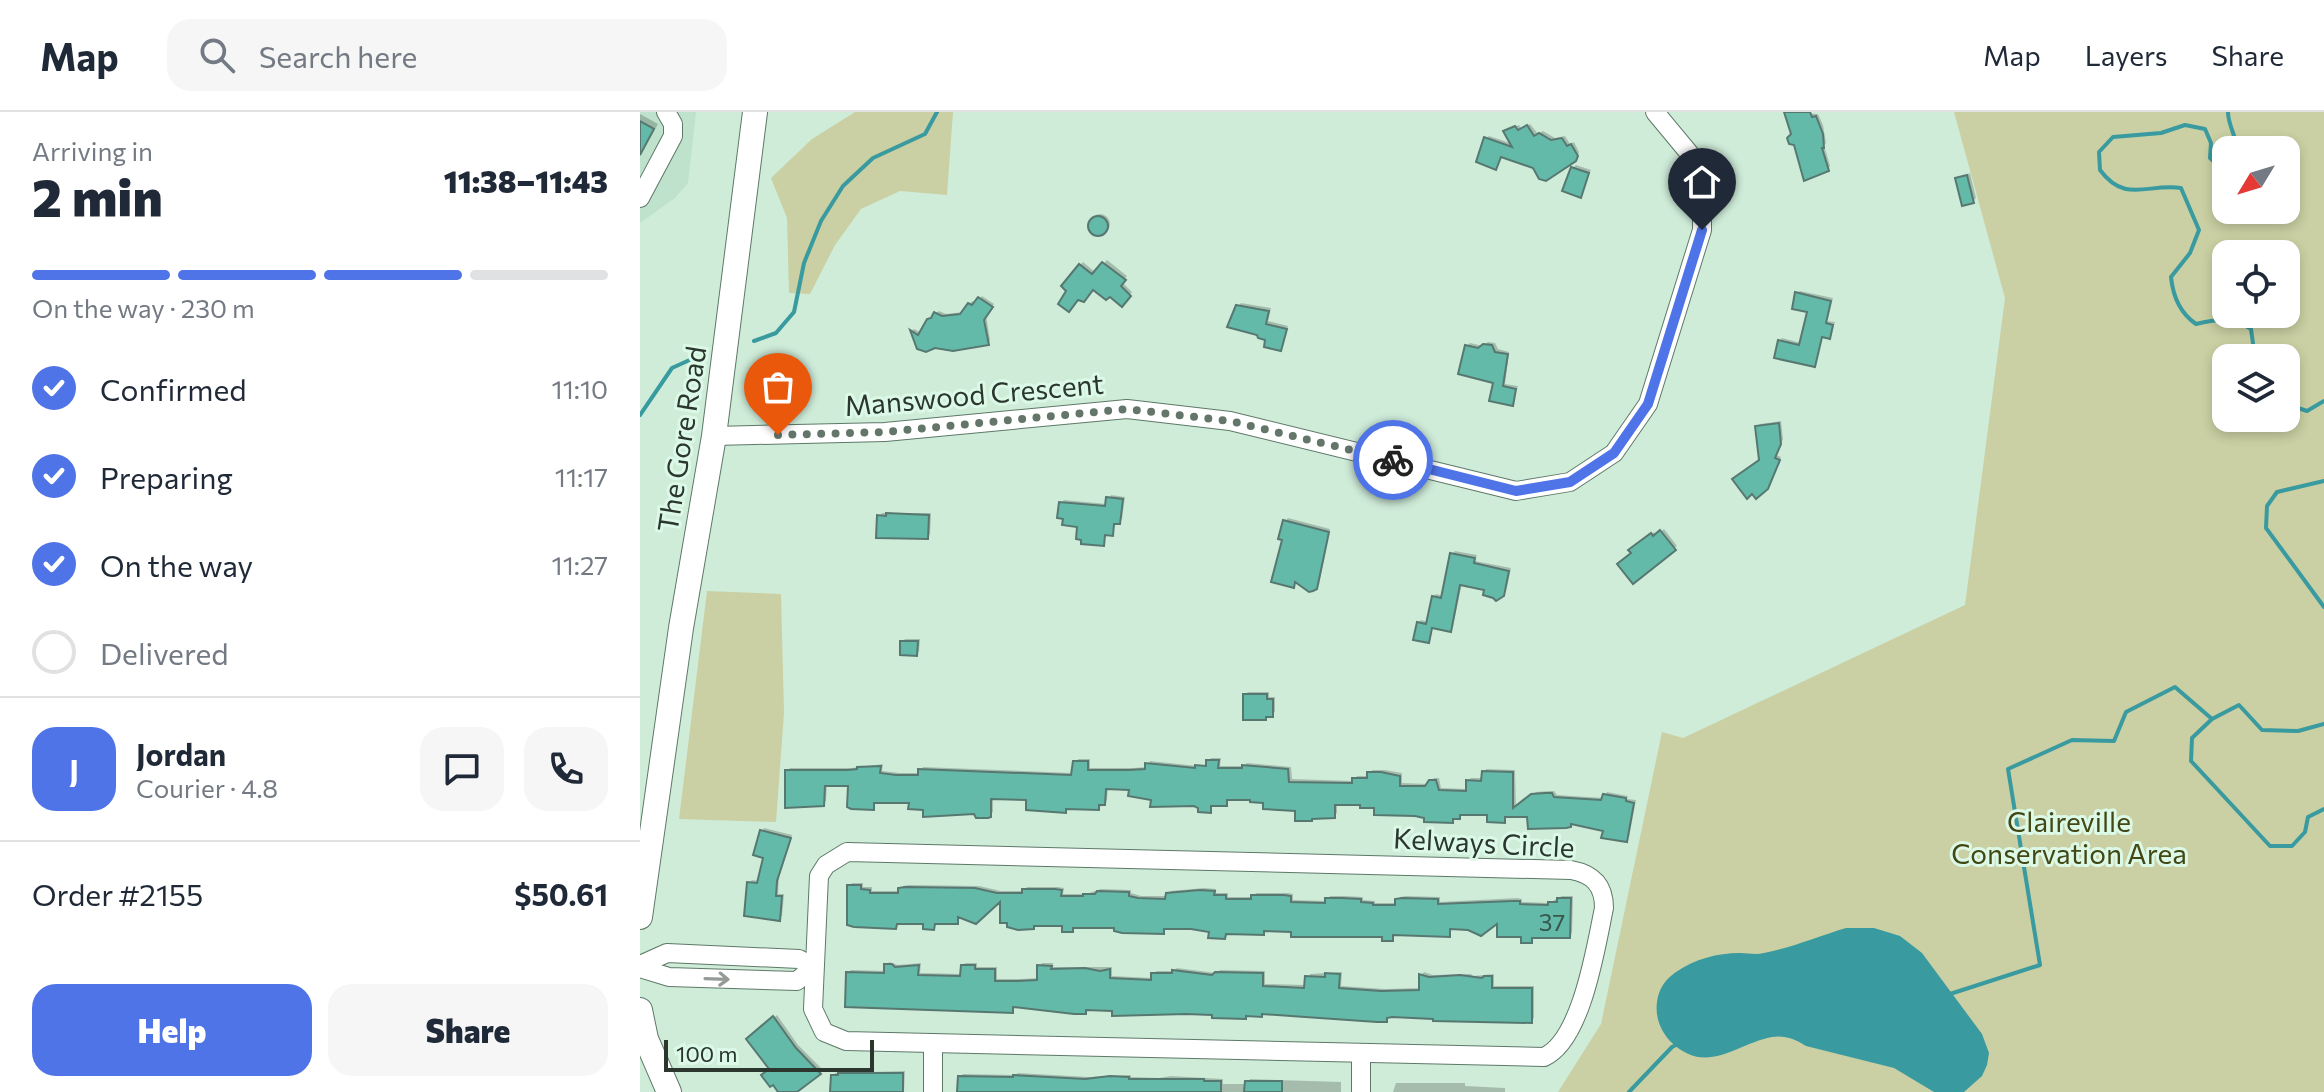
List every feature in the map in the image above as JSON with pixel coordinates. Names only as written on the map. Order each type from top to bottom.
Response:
[{"type":"main road","name":"The Gore Road","points":[[640,917],[681,628],[714,436],[755,112]]},
{"type":"main road","points":[[640,1010],[646,1039],[669,1092]]},
{"type":"street","points":[[640,198],[673,136],[673,124],[666,112]]},
{"type":"street","name":"Manswood Crescent","points":[[714,436],[885,432],[1127,409],[1230,421],[1516,491],[1570,482],[1614,453],[1648,404],[1702,230],[1702,195],[1689,153],[1655,112]]},
{"type":"street","name":"Kelways Circle","points":[[847,852],[1571,870],[1592,878],[1604,896],[1591,972],[1567,1034],[1553,1053],[1544,1057],[846,1041],[824,1032],[813,1009],[813,967],[819,876],[835,857],[847,852]]},
{"type":"street","points":[[640,966],[669,977],[797,981],[813,967]]},
{"type":"street","points":[[933,1043],[933,1092]]},
{"type":"street","points":[[1361,1053],[1361,1092]]},
{"type":"shaded area","points":[[640,112],[696,112],[688,183],[675,198],[640,223]]},
{"type":"green space","points":[[855,112],[953,112],[947,195],[900,191],[861,209],[835,245],[810,294],[789,293],[787,218],[771,178],[812,139]]},
{"type":"green space","name":"Claireville Conservation Area","points":[[1954,112],[2324,112],[2324,1092],[1558,1092],[1601,1024],[1662,732],[1683,738],[1965,605],[2005,298]]},
{"type":"green space","points":[[707,591],[781,594],[784,713],[776,822],[679,819]]},
{"type":"water","points":[[1846,928],[1874,928],[1900,936],[1922,953],[1982,1034],[1989,1053],[1987,1065],[1982,1076],[1964,1092],[1934,1092],[1894,1068],[1806,1046],[1786,1037],[1772,1037],[1721,1055],[1696,1057],[1683,1051],[1663,1032],[1657,1012],[1659,993],[1669,978],[1683,967],[1731,953],[1774,951]]},
{"type":"building","points":[[1784,112],[1810,112],[1812,117],[1816,116],[1823,134],[1822,148],[1829,171],[1804,181],[1794,145],[1789,144],[1787,138],[1791,134]]},
{"type":"building","points":[[640,121],[654,129],[640,155]]},
{"type":"building","points":[[1527,125],[1534,136],[1539,133],[1551,140],[1562,138],[1567,146],[1571,144],[1578,156],[1576,161],[1546,181],[1539,179],[1533,168],[1501,157],[1496,170],[1476,162],[1484,137],[1512,147],[1503,131],[1515,126],[1518,130]]},
{"type":"building","points":[[1571,167],[1589,173],[1581,198],[1562,191]]},
{"type":"building","points":[[1967,175],[1974,203],[1962,206],[1955,178]]},
{"type":"building","points":[[1094,216],[1102,216],[1108,226],[1102,236],[1094,236],[1088,230],[1088,222]]},
{"type":"building","points":[[1102,262],[1126,280],[1121,286],[1131,296],[1122,307],[1110,297],[1106,300],[1093,290],[1084,302],[1078,300],[1069,312],[1058,304],[1066,291],[1061,286],[1079,264],[1092,274]]},
{"type":"building","points":[[1795,292],[1831,301],[1826,323],[1833,325],[1830,339],[1822,337],[1815,367],[1774,358],[1778,340],[1799,345],[1807,312],[1792,309]]},
{"type":"building","points":[[978,297],[993,307],[984,320],[989,345],[953,351],[935,348],[926,352],[917,349],[910,330],[918,335],[934,312],[942,316],[960,314],[968,303],[972,305]]},
{"type":"building","points":[[1236,305],[1269,311],[1266,324],[1287,329],[1281,351],[1264,347],[1265,340],[1257,335],[1227,327]]},
{"type":"building","points":[[1483,344],[1492,345],[1495,352],[1508,354],[1503,386],[1516,389],[1513,406],[1489,401],[1493,383],[1458,374],[1465,345],[1478,348]]},
{"type":"building","points":[[1779,423],[1781,444],[1775,458],[1780,460],[1768,489],[1756,499],[1752,494],[1747,499],[1732,479],[1759,460],[1755,426]]},
{"type":"building","points":[[1106,497],[1123,499],[1120,524],[1114,524],[1113,536],[1105,535],[1104,546],[1081,544],[1081,540],[1076,539],[1077,527],[1062,525],[1063,519],[1057,518],[1059,502],[1105,506]]},
{"type":"building","points":[[886,513],[929,515],[928,539],[876,538],[877,515],[886,516]]},
{"type":"building","points":[[1283,520],[1329,532],[1317,589],[1313,591],[1309,592],[1295,582],[1294,588],[1271,582],[1282,540],[1278,539]]},
{"type":"building","points":[[1660,530],[1676,550],[1633,584],[1617,564],[1631,553],[1628,550]]},
{"type":"building","points":[[1450,553],[1475,558],[1474,563],[1509,571],[1504,596],[1496,601],[1483,595],[1484,590],[1460,585],[1451,632],[1432,628],[1429,643],[1413,640],[1417,622],[1426,624],[1432,596],[1441,598]]},
{"type":"building","points":[[900,641],[918,641],[917,656],[900,655]]},
{"type":"building","points":[[1243,694],[1267,694],[1267,699],[1273,699],[1273,717],[1243,720]]},
{"type":"building","points":[[1206,760],[1219,760],[1218,768],[1242,768],[1242,765],[1288,769],[1289,782],[1352,783],[1352,778],[1367,778],[1367,772],[1381,772],[1400,776],[1400,786],[1425,786],[1429,780],[1436,780],[1439,790],[1466,791],[1466,780],[1481,781],[1482,771],[1513,772],[1513,808],[1531,794],[1545,793],[1552,793],[1554,797],[1601,800],[1603,794],[1626,798],[1626,801],[1634,803],[1627,842],[1601,838],[1603,831],[1571,824],[1566,828],[1528,829],[1527,817],[1505,817],[1505,823],[1487,822],[1487,815],[1460,815],[1460,819],[1453,819],[1453,823],[1424,822],[1424,818],[1415,816],[1374,815],[1374,808],[1360,808],[1360,805],[1335,805],[1335,818],[1295,821],[1295,811],[1263,809],[1263,803],[1250,800],[1227,800],[1227,806],[1211,806],[1211,813],[1198,812],[1194,806],[1150,807],[1151,800],[1128,796],[1129,790],[1106,789],[1105,805],[1099,805],[1099,810],[1066,809],[1066,813],[1026,810],[1026,800],[991,799],[991,817],[988,818],[976,818],[974,814],[923,817],[923,810],[908,809],[909,803],[874,803],[874,810],[851,809],[847,807],[848,786],[825,786],[824,806],[785,808],[785,770],[848,770],[881,766],[880,773],[896,775],[918,775],[918,769],[1071,775],[1073,761],[1088,761],[1088,770],[1129,770],[1145,769],[1145,763],[1195,768],[1195,765],[1206,766]]},
{"type":"building","points":[[760,830],[791,838],[777,881],[776,896],[782,896],[780,921],[744,916],[747,882],[757,883],[763,858],[753,855]]},
{"type":"building","points":[[847,885],[861,885],[861,889],[870,890],[870,893],[898,893],[898,888],[905,887],[975,888],[997,893],[1055,889],[1062,890],[1061,896],[1083,896],[1097,891],[1129,892],[1129,896],[1138,898],[1165,899],[1166,893],[1200,890],[1215,891],[1214,895],[1226,895],[1226,899],[1284,895],[1291,896],[1291,902],[1325,903],[1325,898],[1341,898],[1361,899],[1361,902],[1373,905],[1395,905],[1395,899],[1402,898],[1438,899],[1438,904],[1520,901],[1520,904],[1548,905],[1548,902],[1557,902],[1557,898],[1571,898],[1570,938],[1532,938],[1532,943],[1521,943],[1521,937],[1497,937],[1497,924],[1481,936],[1468,930],[1450,929],[1450,937],[1393,935],[1393,941],[1382,941],[1382,937],[1291,937],[1291,932],[1264,931],[1264,935],[1226,934],[1225,939],[1208,938],[1209,932],[1191,929],[1164,929],[1164,934],[1122,933],[1114,931],[1114,928],[1073,928],[1073,932],[1062,932],[1062,926],[1034,926],[1034,929],[1018,930],[1007,927],[1007,923],[1000,923],[1000,902],[976,924],[958,917],[958,924],[935,924],[934,930],[923,929],[923,924],[897,924],[896,929],[854,927],[847,925]]},
{"type":"building","points":[[884,964],[895,967],[919,965],[918,975],[960,976],[961,965],[975,965],[975,969],[995,969],[995,981],[1037,980],[1037,965],[1052,966],[1051,969],[1110,969],[1110,978],[1151,980],[1151,973],[1172,973],[1172,970],[1212,975],[1215,972],[1263,973],[1263,986],[1304,988],[1305,976],[1325,977],[1325,973],[1340,974],[1339,988],[1381,991],[1419,990],[1419,974],[1429,977],[1492,976],[1492,988],[1532,988],[1532,1023],[1392,1017],[1387,1018],[1387,1022],[1377,1022],[1262,1014],[1262,1017],[1246,1016],[1246,1019],[1186,1014],[1112,1016],[1112,1011],[1086,1010],[1086,1014],[1074,1014],[1013,1007],[1013,1013],[845,1007],[846,972],[884,973]]},
{"type":"building","points":[[773,1016],[796,1048],[821,1074],[797,1092],[778,1092],[773,1085],[770,1087],[761,1075],[769,1069],[746,1039]]},
{"type":"building","points":[[903,1073],[903,1092],[830,1092],[831,1075]]},
{"type":"building","points":[[958,1076],[1085,1079],[1110,1076],[1204,1079],[1221,1081],[1221,1092],[957,1092]]},
{"type":"building","points":[[1245,1081],[1282,1081],[1282,1092],[1244,1092]]},
{"type":"waterway","points":[[754,341],[776,333],[794,312],[804,263],[821,221],[843,186],[873,158],[925,134],[937,112]]},
{"type":"waterway","points":[[2228,112],[2234,136]]},
{"type":"waterway","points":[[2212,160],[2211,143],[2205,129],[2185,125],[2161,133],[2113,137],[2099,152],[2100,170],[2119,186],[2138,190],[2181,188],[2199,230],[2190,253],[2171,277],[2176,298],[2182,310],[2196,324],[2225,320],[2238,322],[2251,329],[2253,344]]},
{"type":"waterway","points":[[640,415],[672,368],[694,358]]},
{"type":"waterway","points":[[2300,409],[2307,411],[2324,401]]},
{"type":"waterway","points":[[2324,481],[2277,492],[2267,506],[2266,528],[2324,607]]},
{"type":"waterway","points":[[1950,994],[2040,965],[2008,769],[2072,740],[2114,741],[2126,712],[2175,687],[2212,719]]},
{"type":"waterway","points":[[2324,724],[2298,731],[2262,730],[2239,705],[2212,719],[2192,738],[2191,761],[2270,846],[2292,846],[2305,832],[2308,817],[2324,809]]},
{"type":"waterway","points":[[1629,1092],[1672,1047],[1680,1043]]},
{"type":"way so far","points":[[778,435],[885,432],[1127,409],[1230,421],[1393,460]]},
{"type":"route","points":[[1393,460],[1516,491],[1570,482],[1614,453],[1648,404],[1702,230]]}]
